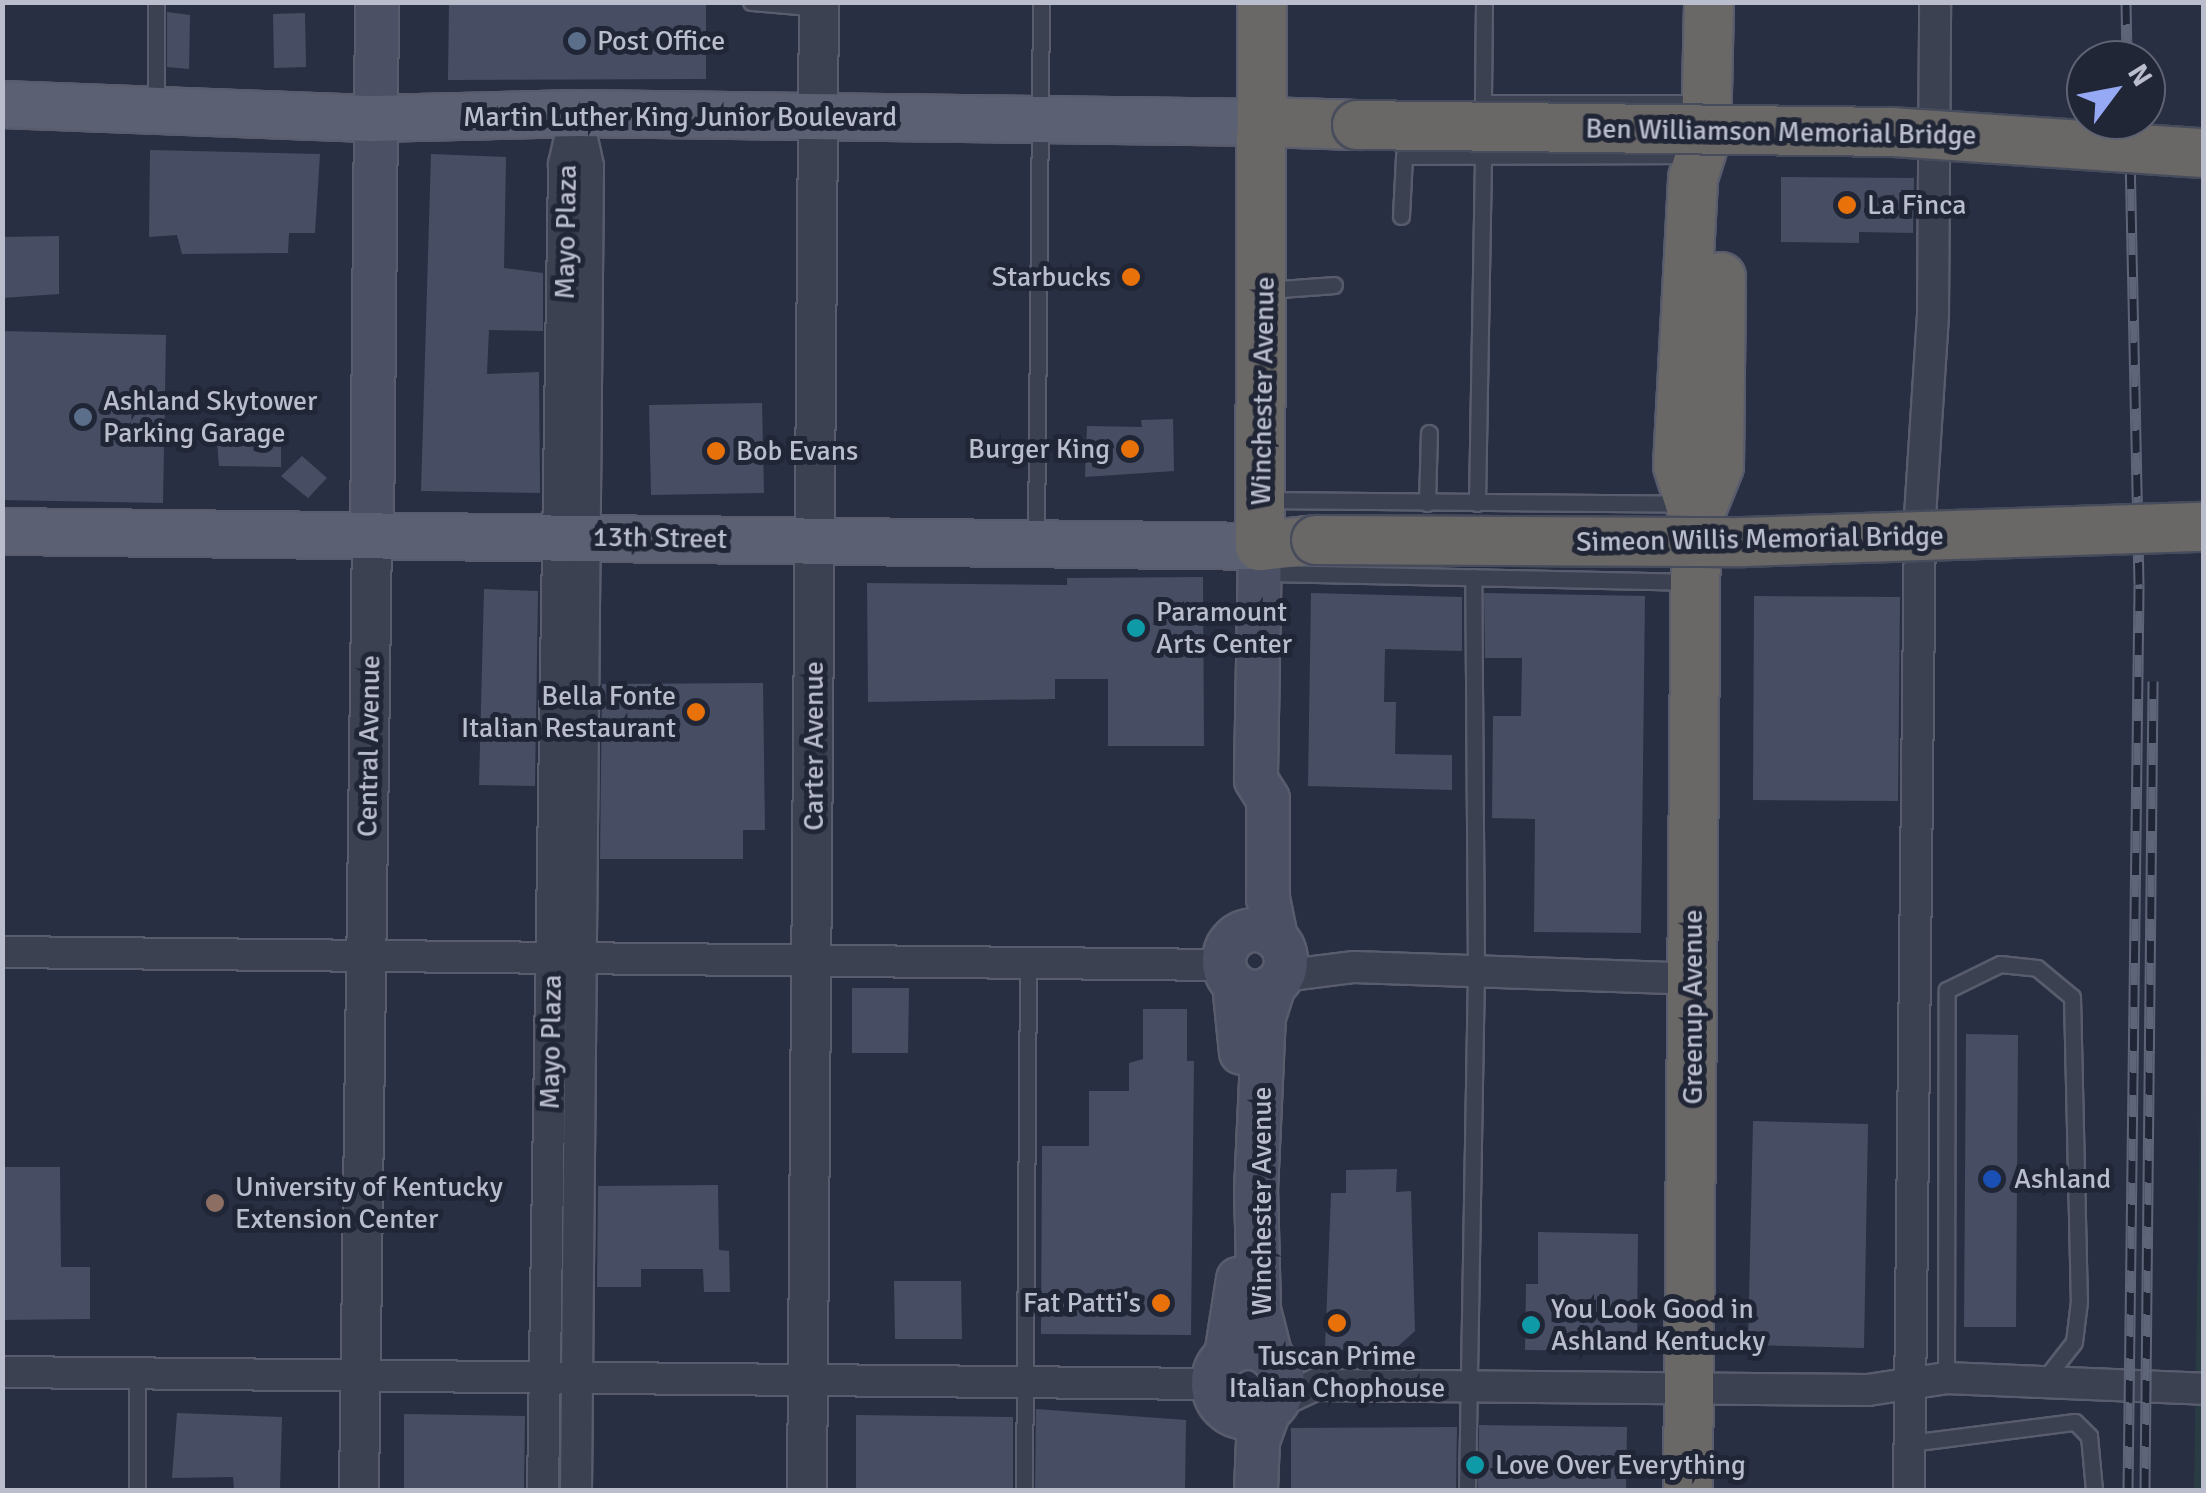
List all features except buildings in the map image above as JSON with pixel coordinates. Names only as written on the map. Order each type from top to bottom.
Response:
[{"type":"highway","name":"Winchester Avenue","points":[[1259,560],[1264,290],[1262,2]]},
{"type":"highway","name":"Greenup Avenue","points":[[1688,1490],[1697,510],[1719,466],[1722,176],[1706,138],[1708,2]]},
{"type":"highway","name":"Martin Luther King Junior Boulevard","points":[[1264,122],[1357,125]]},
{"type":"highway","name":"Ben Williamson Memorial Bridge","points":[[1357,125],[1892,132],[2204,153]]},
{"type":"highway","name":"Simeon Willis Memorial Bridge","points":[[1316,540],[1836,541],[2204,527]]},
{"type":"highway","name":"13th Street","points":[[1259,560],[1316,540]]},
{"type":"main road","name":"Central Avenue","points":[[372,536],[376,2]]},
{"type":"main road","name":"Martin Luther King Junior Boulevard","points":[[2,104],[374,118],[576,113],[1264,122]]},
{"type":"main road","name":"13th Street","points":[[2,530],[1036,544],[1259,560]]},
{"type":"main road","name":"Winchester Avenue","points":[[1256,1490],[1258,1441],[1282,1385],[1259,1310],[1256,1191],[1266,963],[1242,917],[1245,797],[1256,780],[1259,560]]},
{"type":"main road","name":"Winchester Avenue","points":[[1234,1490],[1222,1383],[1236,1325],[1242,1030],[1266,963]]},
{"type":"main road","points":[[1249,1348],[1282,1385],[1247,1418],[1222,1383],[1249,1348]]},
{"type":"street","points":[[1909,1490],[1920,516],[1933,313],[1935,2]]},
{"type":"street","name":"Carter Avenue","points":[[807,1490],[819,5]]},
{"type":"street","name":"Mayo Plaza","points":[[543,1490],[544,1380],[566,959],[572,536],[588,166],[576,113]]},
{"type":"street","name":"Central Avenue","points":[[359,1490],[372,536]]},
{"type":"street","points":[[2,952],[1028,966],[1266,963],[1693,978]]},
{"type":"street","name":"Mayo Plaza","points":[[566,959],[577,1380],[576,1490]]},
{"type":"street","points":[[2,1372],[1025,1386],[1222,1383]]},
{"type":"street","points":[[1282,1385],[1868,1390],[1912,1379],[1946,1378],[2045,1379],[2204,1389]]},
{"type":"lane","points":[[156,2],[156,107]]},
{"type":"lane","points":[[752,2],[819,5]]},
{"type":"lane","points":[[1036,544],[1041,2]]},
{"type":"lane","points":[[1484,2],[1483,103],[1706,138]]},
{"type":"lane","points":[[1401,216],[1404,156],[1484,155],[1706,138]]},
{"type":"lane","points":[[1478,504],[1484,155]]},
{"type":"lane","points":[[1264,290],[1334,285]]},
{"type":"lane","points":[[1428,503],[1429,434]]},
{"type":"lane","points":[[1260,500],[1697,510]]},
{"type":"lane","points":[[1259,560],[1473,576],[1696,582]]},
{"type":"lane","points":[[1467,1490],[1476,969],[1473,576]]},
{"type":"lane","points":[[1946,1378],[1947,990],[2000,964],[2037,968],[2072,998],[2080,1301],[2074,1342],[2045,1379]]},
{"type":"lane","points":[[1024,1490],[1028,966]]},
{"type":"lane","points":[[137,1490],[138,1375]]},
{"type":"lane","points":[[1910,1442],[2075,1422],[2089,1436],[2094,1490]]},
{"type":"shaded area","points":[[2203,789],[2204,1490],[2194,1490],[2200,1105]]},
{"type":"railway","points":[[2126,2],[2127,40]]},
{"type":"railway","points":[[2128,1490],[2139,584],[2129,140]]},
{"type":"railway","points":[[2145,1490],[2153,681]]},
{"type":"place","name":"Post Office","points":[[577,41]]},
{"type":"place","name":"La Finca","points":[[1847,205]]},
{"type":"place","name":"Starbucks","points":[[1131,277]]},
{"type":"place","name":"Ashland Skytower Parking Garage","points":[[83,417]]},
{"type":"place","name":"Burger King","points":[[1130,449]]},
{"type":"place","name":"Bob Evans","points":[[716,451]]},
{"type":"place","name":"Paramount Arts Center","points":[[1136,628]]},
{"type":"place","name":"Bella Fonte Italian Restaurant","points":[[696,712]]},
{"type":"place","name":"Ashland","points":[[1992,1179]]},
{"type":"place","name":"University of Kentucky Extension Center","points":[[215,1203]]},
{"type":"place","name":"Fat Patti's","points":[[1161,1303]]},
{"type":"place","name":"Tuscan Prime Italian Chophouse","points":[[1337,1323]]},
{"type":"place","name":"You Look Good in Ashland Kentucky","points":[[1531,1325]]},
{"type":"place","name":"Love Over Everything","points":[[1475,1465]]}]
